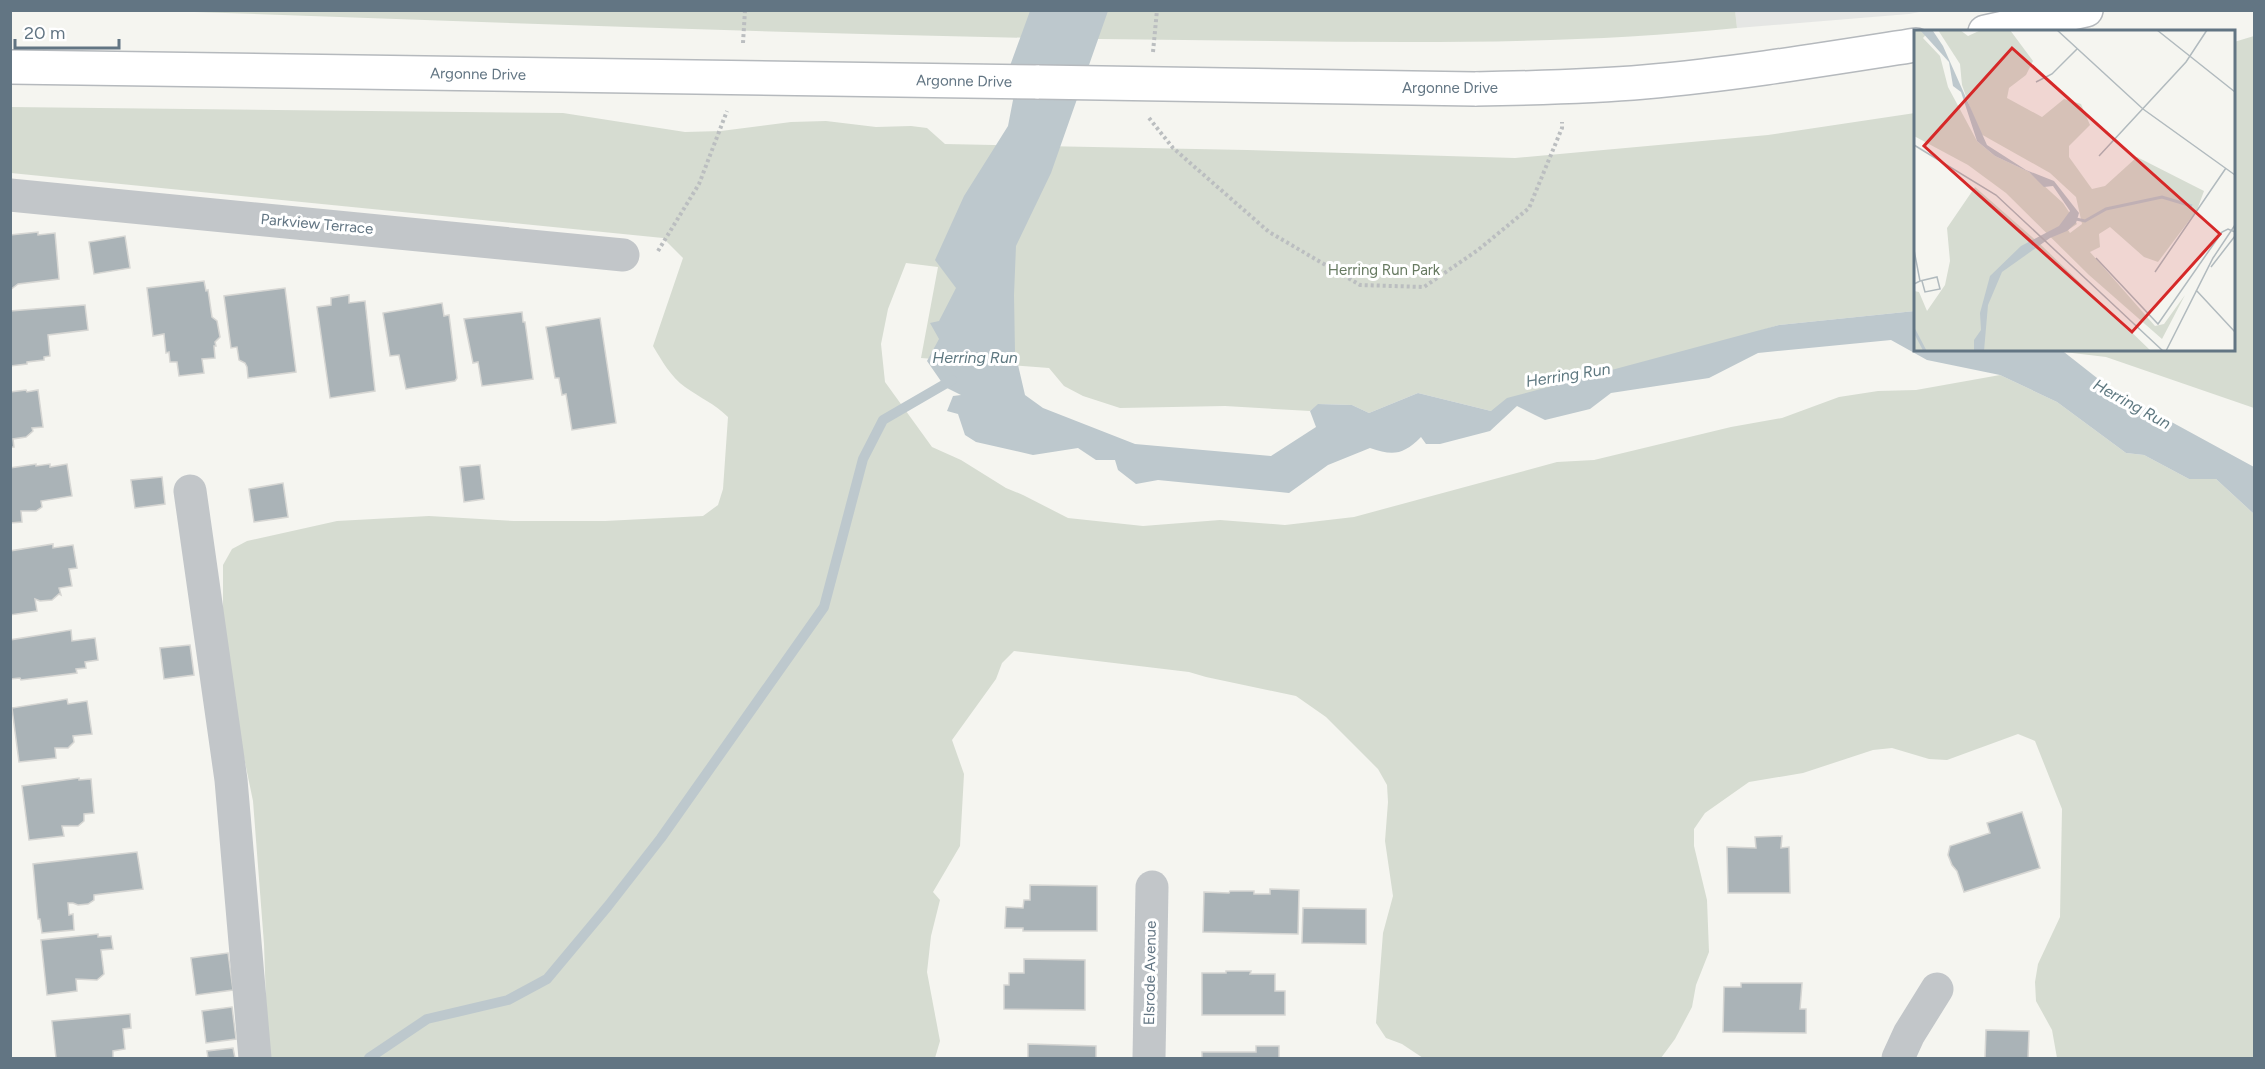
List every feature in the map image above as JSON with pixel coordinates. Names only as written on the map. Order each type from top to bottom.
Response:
[{"type":"main road","points":[[1994,30],[2086,10]]},
{"type":"main road","name":"Argonne Drive","points":[[10,67],[1475,89],[1646,82],[1914,45]]},
{"type":"street","name":"Parkview Terrace","points":[[10,195],[623,255]]},
{"type":"street","points":[[190,491],[231,780],[255,1059]]},
{"type":"street","name":"Elsrode Avenue","points":[[1149,1059],[1152,887]]},
{"type":"street","points":[[1898,1059],[1909,1034],[1936,989]]},
{"type":"path","points":[[623,255],[654,257],[699,184],[740,78],[745,10]]},
{"type":"path","points":[[1152,57],[1157,10]]},
{"type":"path","points":[[1147,116],[1173,148],[1269,232],[1360,285],[1424,286],[1478,250],[1528,208],[1562,129],[1563,87]]},
{"type":"shaded area","points":[[1735,11],[1925,11],[1737,28]]},
{"type":"green space","points":[[1735,10],[1737,28],[1599,38],[1460,42],[929,36],[164,11]]},
{"type":"green space","points":[[2254,36],[2254,408],[2106,357],[2061,351],[2235,351],[2235,42]]},
{"type":"green space","name":"Herring Run Park","points":[[10,107],[563,113],[685,132],[721,131],[791,122],[826,121],[876,127],[927,128],[945,144],[1515,158],[1768,135],[1914,113],[1914,311],[1779,325],[1491,411],[1418,393],[1369,413],[1352,405],[1319,404],[1310,411],[1225,406],[1120,408],[1083,396],[1064,386],[1049,368],[921,358],[938,267],[906,263],[888,309],[881,344],[885,382],[932,447],[961,460],[1006,488],[1068,518],[1143,526],[1220,520],[1285,525],[1354,517],[1557,462],[1594,460],[1731,427],[1782,418],[1839,397],[1878,391],[1916,390],[2000,375],[2057,402],[2126,453],[2144,455],[2189,479],[2216,479],[2254,514],[2254,1058],[2057,1058],[2052,1030],[2036,1001],[2035,982],[2038,964],[2060,917],[2062,809],[2035,741],[2018,734],[1947,760],[1929,759],[1892,748],[1873,750],[1803,773],[1749,782],[1705,813],[1694,829],[1694,846],[1707,900],[1709,952],[1696,985],[1692,1007],[1675,1039],[1661,1058],[1423,1058],[1402,1044],[1386,1038],[1376,1023],[1383,933],[1393,896],[1385,841],[1387,785],[1378,769],[1326,717],[1296,696],[1189,672],[1014,651],[1002,663],[996,679],[952,740],[964,774],[960,846],[933,892],[940,900],[931,936],[927,972],[940,1041],[935,1058],[268,1058],[264,944],[253,801],[230,690],[223,618],[223,565],[232,549],[247,541],[337,521],[429,516],[514,521],[605,521],[703,516],[718,505],[723,489],[728,417],[680,383],[653,346],[683,258],[663,238],[11,173]]},
{"type":"water","name":"Herring Run","points":[[1030,11],[1108,11],[1051,173],[1016,246],[1015,352],[1025,395],[1043,408],[1135,444],[1271,456],[1316,427],[1310,411],[1318,404],[1352,405],[1369,413],[1418,393],[1491,411],[1507,398],[1779,325],[1914,311],[1914,351],[2064,352],[2111,389],[2254,467],[2254,514],[2216,479],[2189,479],[2144,455],[2126,453],[2057,402],[2000,375],[1927,360],[1891,340],[1758,353],[1709,378],[1611,393],[1590,409],[1545,420],[1517,406],[1490,431],[1440,444],[1426,444],[1421,437],[1409,447],[1391,453],[1370,448],[1328,465],[1289,493],[1158,480],[1136,484],[1118,470],[1115,460],[1096,460],[1078,448],[1033,455],[976,442],[965,435],[958,414],[947,411],[953,396],[961,395],[945,387],[927,361],[939,339],[930,323],[939,321],[956,288],[935,260],[964,196],[1008,126],[1013,100],[1007,74]]},
{"type":"building","points":[[38,232],[38,235],[55,233],[59,279],[18,284],[10,290],[10,235]]},
{"type":"building","points":[[125,236],[130,268],[94,274],[89,242]]},
{"type":"building","points":[[204,281],[206,291],[208,290],[212,317],[217,321],[220,337],[214,346],[215,358],[202,359],[204,373],[179,376],[177,362],[170,362],[169,352],[166,353],[164,334],[153,336],[147,288]]},
{"type":"building","points":[[285,288],[296,372],[248,378],[247,367],[239,360],[237,347],[231,348],[224,296]]},
{"type":"building","points":[[349,295],[349,303],[365,301],[375,391],[330,398],[317,307],[331,305],[331,298]]},
{"type":"building","points":[[442,303],[444,316],[449,315],[457,378],[455,381],[406,389],[399,355],[390,356],[383,313]]},
{"type":"building","points":[[85,305],[88,330],[48,335],[50,356],[44,357],[44,360],[10,366],[10,311]]},
{"type":"building","points":[[522,312],[533,379],[482,386],[478,362],[473,363],[464,319]]},
{"type":"building","points":[[600,318],[616,423],[572,430],[566,394],[562,395],[559,378],[555,378],[546,327]]},
{"type":"building","points":[[26,390],[27,392],[38,390],[43,427],[32,428],[33,431],[26,437],[13,439],[14,447],[10,447],[10,392]]},
{"type":"building","points":[[36,464],[36,466],[50,464],[50,467],[67,464],[72,496],[41,501],[42,507],[36,511],[21,511],[22,522],[10,523],[10,468]]},
{"type":"building","points":[[480,465],[484,499],[464,502],[460,467]]},
{"type":"building","points":[[162,477],[165,504],[135,508],[131,480]]},
{"type":"building","points":[[283,483],[288,517],[254,522],[249,489]]},
{"type":"building","points":[[53,544],[53,548],[73,545],[77,568],[69,569],[72,586],[59,588],[61,595],[59,594],[52,600],[35,599],[37,611],[10,615],[10,551]]},
{"type":"building","points":[[71,630],[72,641],[95,638],[98,660],[85,662],[86,668],[76,669],[77,673],[21,680],[20,678],[10,679],[10,640]]},
{"type":"building","points":[[190,645],[194,675],[164,679],[160,648]]},
{"type":"building","points":[[67,699],[68,704],[87,701],[92,734],[73,736],[74,742],[68,748],[55,748],[56,758],[19,762],[12,708]]},
{"type":"building","points":[[79,778],[79,780],[91,779],[94,813],[84,814],[84,821],[78,826],[62,826],[64,836],[29,840],[22,786]]},
{"type":"building","points":[[2022,812],[2040,868],[1964,892],[1957,871],[1948,855],[1950,846],[1990,833],[1987,823]]},
{"type":"building","points":[[1782,836],[1781,848],[1789,847],[1790,893],[1728,893],[1727,847],[1756,848],[1755,837]]},
{"type":"building","points":[[137,852],[143,889],[94,895],[94,900],[88,904],[68,903],[69,915],[73,914],[74,930],[42,933],[40,919],[38,919],[33,864]]},
{"type":"building","points":[[1030,885],[1097,886],[1097,931],[1023,931],[1023,928],[1005,928],[1006,907],[1023,908],[1024,900],[1030,900]]},
{"type":"building","points":[[1270,889],[1299,890],[1298,934],[1203,932],[1204,892],[1254,891],[1254,894],[1270,894]]},
{"type":"building","points":[[1303,908],[1366,909],[1366,944],[1302,943]]},
{"type":"building","points":[[98,934],[98,937],[111,936],[113,949],[101,950],[104,974],[97,980],[76,979],[77,991],[47,995],[41,940]]},
{"type":"building","points":[[228,953],[233,990],[196,995],[191,958]]},
{"type":"building","points":[[1024,959],[1085,960],[1085,1010],[1004,1009],[1004,985],[1009,985],[1009,973],[1024,973]]},
{"type":"building","points":[[1226,971],[1275,974],[1275,991],[1285,991],[1285,1015],[1202,1015],[1202,973],[1226,973]]},
{"type":"building","points":[[1741,983],[1802,983],[1800,1009],[1806,1009],[1806,1033],[1723,1032],[1724,987],[1741,987]]},
{"type":"building","points":[[232,1007],[236,1039],[206,1043],[202,1011]]},
{"type":"building","points":[[130,1014],[131,1028],[123,1029],[125,1049],[113,1051],[113,1058],[56,1058],[52,1021]]},
{"type":"building","points":[[1986,1030],[2029,1031],[2028,1058],[1985,1058]]},
{"type":"building","points":[[1028,1044],[1096,1046],[1096,1058],[1028,1058]]},
{"type":"building","points":[[1256,1046],[1279,1046],[1279,1058],[1202,1058],[1202,1052],[1256,1052]]},
{"type":"building","points":[[233,1048],[235,1058],[208,1058],[207,1051]]},
{"type":"waterway","points":[[369,1058],[427,1019],[508,1000],[547,979],[661,838],[824,607],[863,459],[883,420],[952,380]]}]
